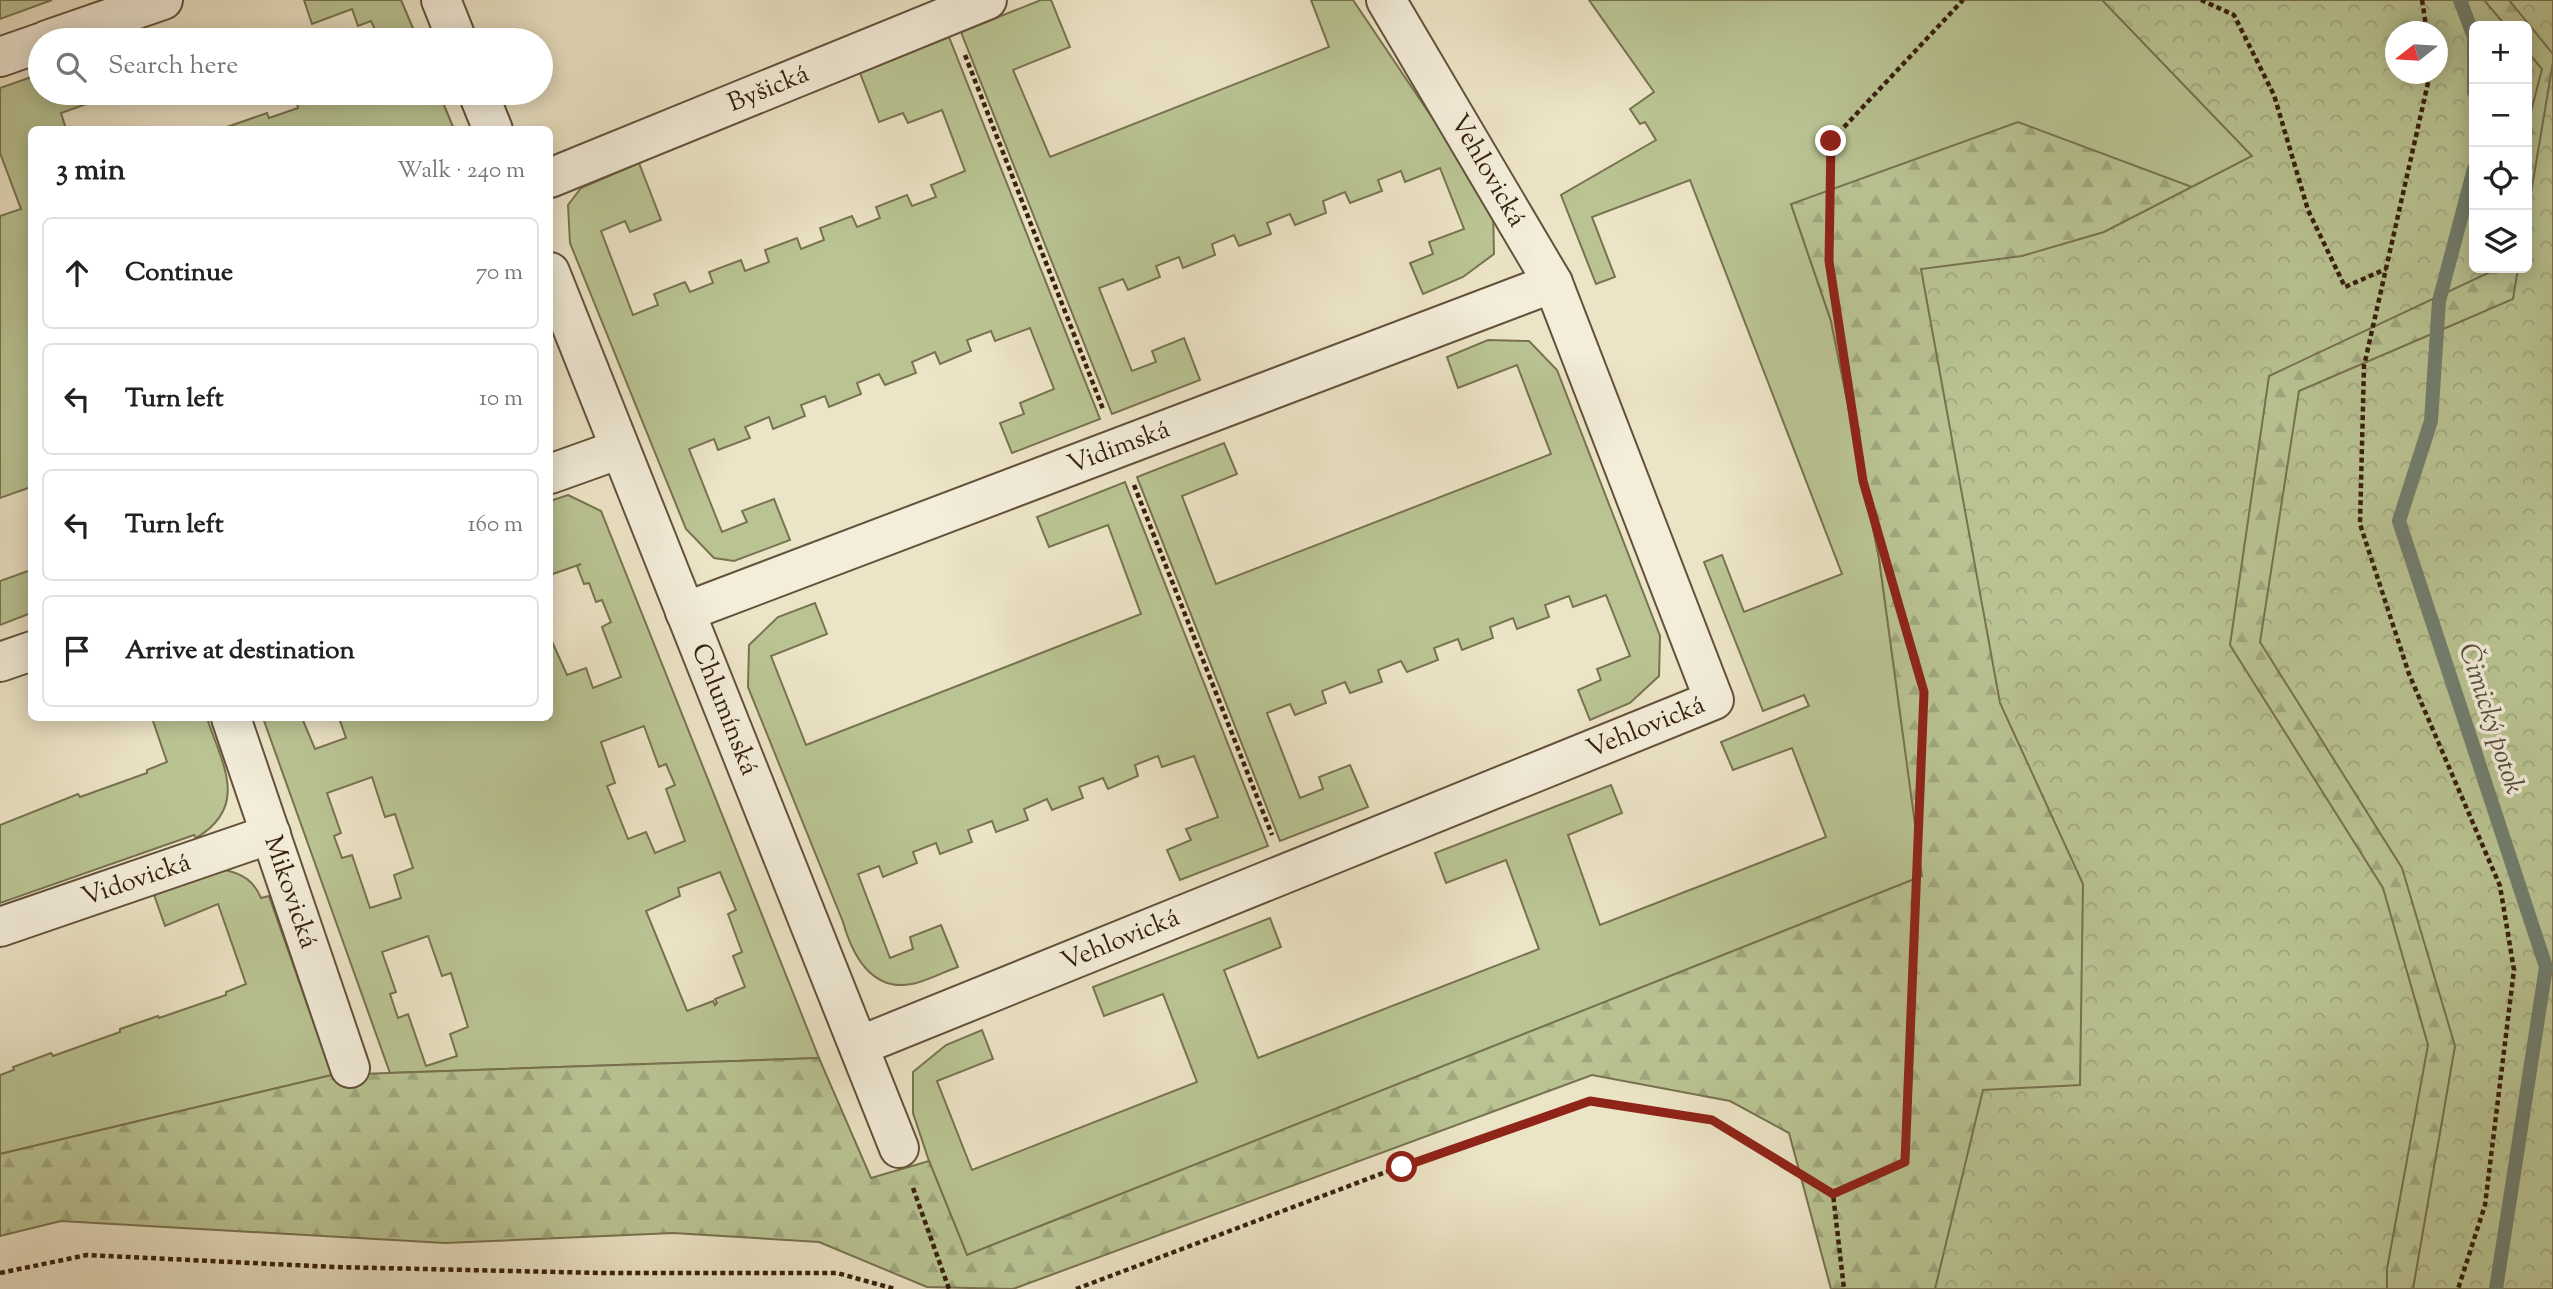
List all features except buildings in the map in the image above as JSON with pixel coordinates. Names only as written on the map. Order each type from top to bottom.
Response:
[{"type":"street","points":[[82,28],[163,0]]},
{"type":"street","points":[[441,0],[452,28]]},
{"type":"street","name":"Vehlovická","points":[[859,1046],[1714,700],[1553,283],[1386,0]]},
{"type":"street","name":"Byšická","points":[[553,177],[979,2]]},
{"type":"street","points":[[0,57],[28,47]]},
{"type":"street","points":[[483,105],[491,126]]},
{"type":"street","name":"Chlumínská","points":[[553,280],[900,1148]]},
{"type":"street","name":"Vidimská","points":[[685,612],[1553,283]]},
{"type":"street","points":[[553,473],[620,449]]},
{"type":"street","points":[[0,662],[28,652]]},
{"type":"street","name":"Mikovická","points":[[232,721],[351,1068]]},
{"type":"street","name":"Vidovická","points":[[0,927],[271,834]]},
{"type":"path","points":[[1833,1194],[1905,1162],[1924,692],[1863,481],[1829,261],[1831,141],[1963,0]]},
{"type":"path","points":[[2201,0],[2234,15],[2274,95],[2308,210],[2346,287],[2386,269]]},
{"type":"path","points":[[2422,0],[2425,21]]},
{"type":"path","points":[[2428,84],[2364,366],[2360,524],[2409,674],[2500,886],[2514,970],[2485,1205],[2458,1289]]},
{"type":"path","points":[[1076,1289],[1402,1167],[1590,1101],[1712,1120],[1833,1194]]},
{"type":"path","points":[[900,1148],[949,1289]]},
{"type":"path","points":[[1833,1194],[1844,1289]]},
{"type":"path","points":[[0,1273],[87,1255],[348,1267],[601,1273],[837,1273],[895,1289]]},
{"type":"green space","points":[[0,0],[52,0],[0,19]]},
{"type":"green space","points":[[304,0],[401,0],[413,28],[374,28],[371,21],[358,26],[352,9],[312,24]]},
{"type":"green space","points":[[1041,0],[1051,0],[1070,47],[1013,70],[1050,157],[1329,47],[1311,0],[1353,0],[1493,208],[1494,254],[1463,277],[1423,294],[1410,263],[1433,254],[1429,242],[1464,229],[1440,168],[1405,182],[1401,171],[1378,180],[1382,191],[1350,203],[1345,192],[1323,201],[1326,213],[1295,225],[1290,214],[1267,223],[1271,234],[1239,246],[1234,235],[1212,244],[1215,255],[1183,268],[1179,257],[1156,266],[1160,277],[1128,290],[1123,279],[1099,288],[1132,371],[1156,362],[1152,351],[1184,338],[1200,380],[1112,414],[961,32]]},
{"type":"green space","points":[[1589,0],[2360,0],[2351,246],[1791,204],[1831,321],[1879,558],[1923,876],[967,1255],[929,1161],[913,1113],[913,1072],[946,1045],[982,1030],[993,1059],[937,1081],[972,1170],[1197,1082],[1163,994],[1104,1016],[1093,987],[1270,918],[1281,947],[1224,970],[1258,1058],[1539,949],[1506,860],[1446,883],[1435,853],[1611,785],[1622,813],[1568,835],[1600,925],[1826,837],[1792,748],[1733,770],[1721,742],[1809,706],[1804,695],[1763,711],[1704,562],[1722,555],[1744,612],[1842,574],[1690,180],[1592,217],[1615,277],[1596,284],[1561,195],[1656,140],[1645,122],[1640,124],[1630,109],[1654,92]]},
{"type":"green space","points":[[2102,0],[2484,0],[2502,21],[2469,21],[2469,273],[2488,273],[2269,376],[2230,645],[2383,888],[2428,1045],[2387,1269],[2387,1289],[1935,1289],[1983,1090],[2080,1085],[2083,884],[2000,703],[1921,269],[2022,256],[2104,232],[2252,156]]},
{"type":"green space","points":[[2360,0],[2553,0],[2553,1289],[1831,1289],[1789,1133],[1730,1101],[1592,1075],[1013,1289],[927,1287],[819,1242],[673,1233],[445,1243],[61,1221],[0,1236],[0,1154],[332,1075],[819,1058],[871,1178],[929,1161],[967,1255],[1922,876],[1879,558],[1831,321],[1791,204],[2018,122],[2350,246]]},
{"type":"green space","points":[[2509,0],[2553,0],[2553,54],[2532,28],[2532,21],[2526,21]]},
{"type":"green space","points":[[949,37],[1100,419],[1012,453],[1000,423],[1024,414],[1020,403],[1054,389],[1030,328],[995,341],[991,331],[967,340],[971,351],[940,364],[935,352],[912,362],[916,373],[885,385],[879,374],[857,383],[861,394],[829,407],[825,396],[801,405],[805,416],[773,429],[769,417],[745,427],[750,438],[718,450],[714,439],[689,449],[722,532],[747,522],[742,511],[774,499],[790,540],[734,561],[714,558],[686,529],[570,243],[568,205],[581,188],[639,163],[661,220],[630,232],[625,221],[601,231],[633,315],[658,305],[654,294],[685,282],[690,292],[713,283],[709,272],[741,260],[745,271],[769,262],[765,250],[797,238],[801,249],[824,240],[820,228],[852,216],[857,227],[880,218],[876,207],[907,195],[912,206],[936,197],[931,185],[965,171],[942,110],[908,123],[903,113],[879,122],[860,73]]},
{"type":"green space","points":[[2532,57],[2542,69],[2532,108]]},
{"type":"green space","points":[[2553,62],[2553,1289],[2413,1289],[2455,1046],[2402,868],[2260,642],[2299,391],[2513,299],[2517,273],[2532,273],[2532,187]]},
{"type":"green space","points":[[28,78],[28,105],[84,105],[61,113],[65,126],[28,126],[28,488],[0,498],[0,216],[21,209],[0,153],[0,88]]},
{"type":"green space","points":[[297,105],[444,105],[453,126],[230,126],[267,113],[269,118],[298,108]]},
{"type":"green space","points":[[1488,340],[1529,341],[1557,370],[1660,636],[1659,676],[1630,703],[1590,720],[1578,690],[1601,680],[1597,669],[1630,656],[1606,595],[1573,607],[1569,596],[1545,605],[1549,617],[1517,629],[1513,618],[1490,627],[1493,638],[1462,650],[1458,639],[1434,648],[1438,660],[1407,672],[1401,661],[1378,670],[1382,682],[1350,693],[1345,682],[1322,691],[1326,703],[1295,715],[1290,704],[1267,713],[1300,798],[1323,789],[1319,777],[1350,765],[1368,807],[1280,841],[1137,477],[1224,443],[1237,474],[1182,496],[1216,584],[1551,454],[1517,365],[1458,388],[1447,357]]},
{"type":"green space","points":[[1125,482],[1268,846],[1180,880],[1167,850],[1191,840],[1186,829],[1218,817],[1194,756],[1162,767],[1158,756],[1135,765],[1138,776],[1108,789],[1103,778],[1079,787],[1083,798],[1052,810],[1047,799],[1024,809],[1028,820],[996,832],[992,821],[968,830],[972,842],[940,854],[936,843],[913,852],[917,863],[883,877],[879,866],[858,874],[890,958],[913,949],[910,937],[941,925],[958,967],[912,984],[885,982],[866,968],[858,958],[847,934],[748,687],[749,645],[778,617],[815,603],[827,634],[771,656],[806,745],[1141,614],[1108,525],[1049,547],[1037,517]]},
{"type":"green space","points":[[568,495],[601,511],[819,1058],[390,1073],[264,721],[303,721],[315,749],[346,738],[340,721],[553,721],[553,644],[567,675],[586,668],[593,688],[621,677],[602,627],[611,622],[602,600],[596,602],[589,583],[584,584],[577,566],[581,564],[553,574],[553,500]],"holes":[[[644,726],[659,767],[666,764],[675,785],[666,789],[685,841],[655,853],[646,832],[628,839],[607,786],[615,783],[601,742]],[[372,777],[385,817],[395,814],[413,868],[394,875],[401,898],[370,908],[352,855],[342,858],[334,836],[341,833],[327,793]],[[720,872],[736,910],[728,914],[742,952],[733,956],[745,987],[715,999],[715,1005],[713,1001],[687,1011],[646,911],[680,896],[678,888]],[[428,936],[442,976],[451,973],[468,1027],[450,1034],[457,1056],[426,1066],[408,1014],[398,1018],[390,994],[396,992],[382,952]]]},
{"type":"green space","points":[[28,571],[28,614],[0,625],[0,581]]},
{"type":"green space","points":[[153,721],[208,721],[227,783],[223,812],[213,826],[196,838],[194,835],[0,903],[0,825],[78,794],[80,797],[147,773],[147,770],[167,762]]},
{"type":"green space","points":[[225,870],[247,879],[261,898],[269,896],[332,1075],[0,1154],[0,1075],[14,1070],[13,1067],[51,1053],[53,1056],[120,1032],[120,1029],[226,995],[226,992],[246,984],[218,904],[165,926],[153,892]]},
{"type":"waterway","name":"Čimický potok","points":[[2460,0],[2474,37],[2474,84]]},
{"type":"waterway","name":"Čimický potok","points":[[2469,188],[2439,301],[2431,421],[2399,521],[2546,967],[2496,1289]]},
{"type":"route","points":[[1402,1167],[1590,1101],[1712,1120],[1833,1194],[1905,1162],[1924,692],[1863,481],[1829,261],[1831,141]]}]
